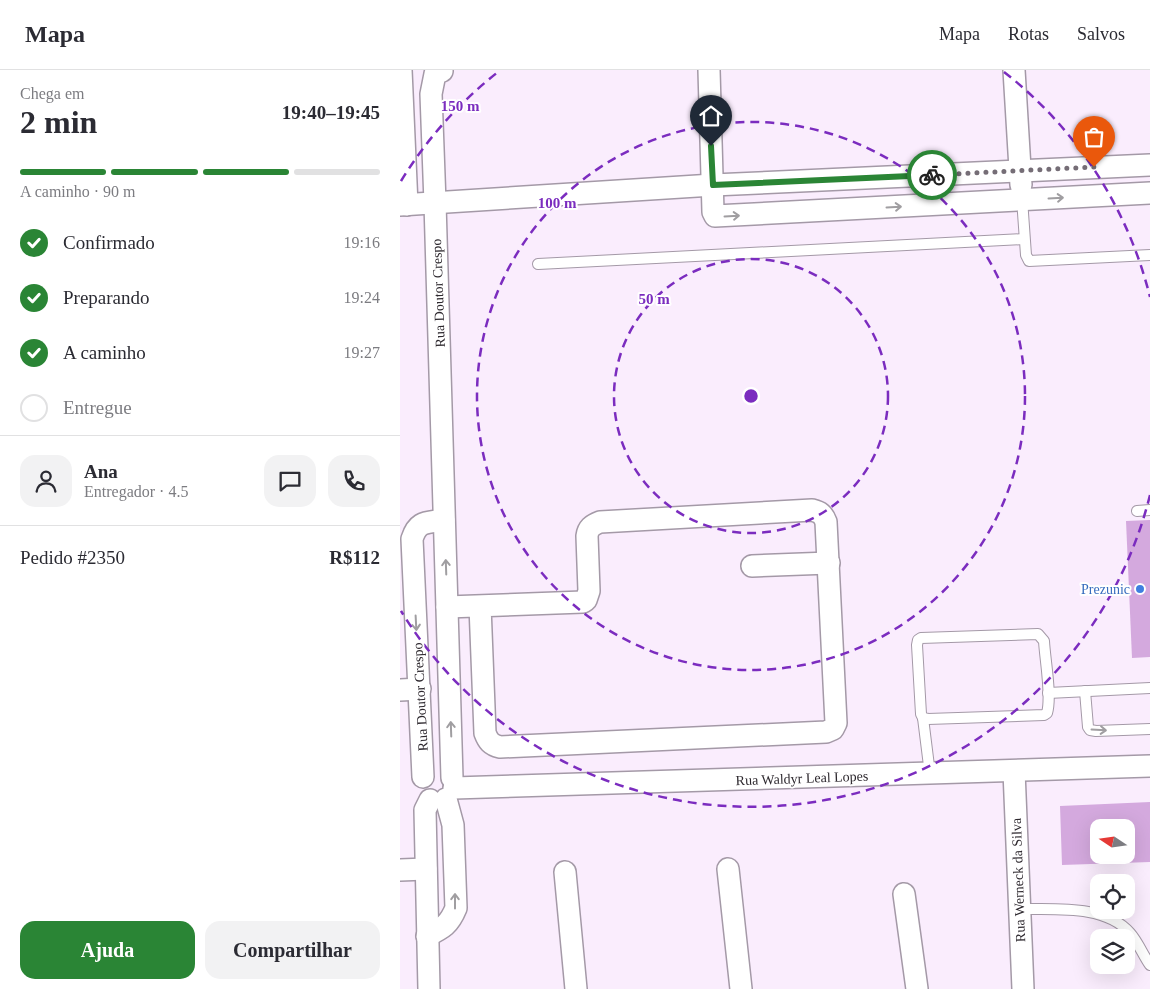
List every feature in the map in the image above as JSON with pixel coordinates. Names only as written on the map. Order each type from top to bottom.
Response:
[{"type":"street","points":[[401,70],[404,205],[713,185],[1150,165]]},
{"type":"street","points":[[709,70],[713,212],[715,216],[1150,193]]},
{"type":"street","points":[[1014,70],[1022,199]]},
{"type":"street","name":"Rua Doutor Crespo","points":[[427,936],[443,928],[451,919],[456,908],[453,825],[446,791],[448,607],[430,94],[435,74],[442,71]]},
{"type":"street","points":[[448,607],[583,602],[586,600],[589,591],[586,536],[588,530],[600,522],[819,511],[824,516],[826,522],[836,723],[833,729],[826,732],[500,747],[492,745],[485,733],[480,606]]},
{"type":"street","name":"Rua Doutor Crespo","points":[[444,520],[419,525],[412,539],[410,690],[423,777],[421,786],[424,794],[446,791]]},
{"type":"street","points":[[752,566],[829,563]]},
{"type":"street","name":"Rua Waldyr Leal Lopes","points":[[446,791],[1150,766]]},
{"type":"street","points":[[423,777],[435,769],[448,773],[446,791]]},
{"type":"street","name":"Rua Werneck da Silva","points":[[1014,771],[1023,989]]},
{"type":"street","name":"Rua Doutor Crespo","points":[[429,989],[425,810],[446,791]]},
{"type":"street","points":[[400,870],[426,869]]},
{"type":"street","points":[[728,869],[741,989]]},
{"type":"street","points":[[565,872],[576,989]]},
{"type":"street","points":[[904,894],[918,989]]},
{"type":"lane","points":[[1022,199],[1024,239],[1026,255],[1029,261],[1150,256]]},
{"type":"lane","points":[[538,264],[1024,239]]},
{"type":"lane","points":[[1137,511],[1150,510]]},
{"type":"lane","points":[[923,718],[1044,715],[1049,708],[1044,641],[1038,634],[921,638],[918,640],[921,714],[930,774]]},
{"type":"lane","points":[[1048,693],[1150,688]]},
{"type":"lane","points":[[1085,691],[1088,727],[1090,730],[1150,728]]},
{"type":"lane","points":[[1020,909],[1085,911],[1110,918],[1129,932],[1150,965]]},
{"type":"building","name":"Prezunic","points":[[1150,520],[1150,657],[1132,658],[1126,521]]},
{"type":"building","points":[[1150,802],[1150,862],[1135,863],[1135,819],[1090,819],[1091,864],[1062,865],[1060,806]]},
{"type":"way so far","points":[[932,175],[1094,167]]},
{"type":"place","name":"Prezunic","points":[[1140,589]]},
{"type":"route","points":[[711,146],[713,185],[932,175]]}]
